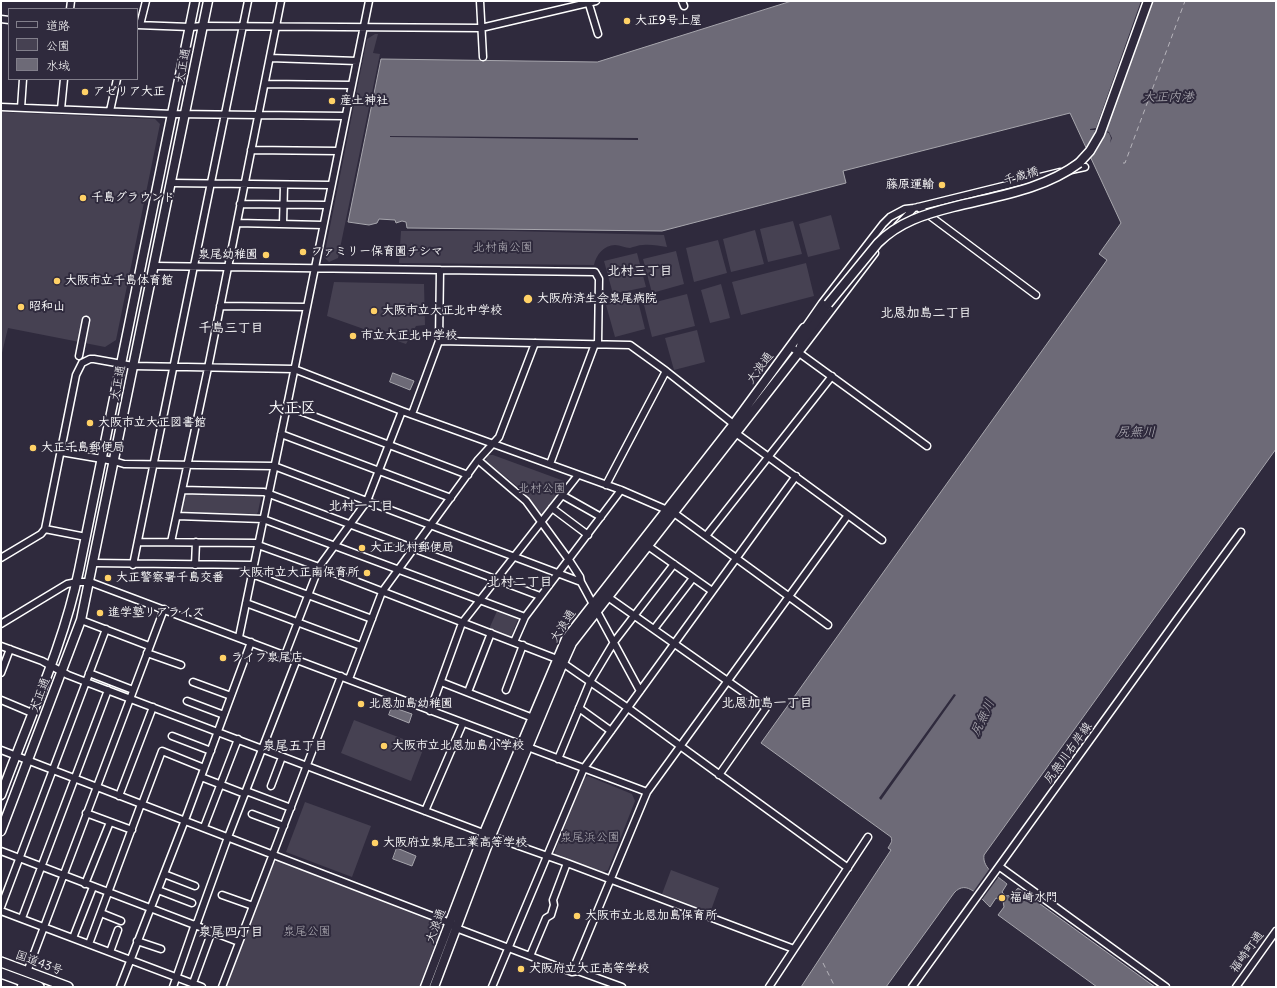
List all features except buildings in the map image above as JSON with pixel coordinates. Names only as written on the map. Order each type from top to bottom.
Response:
[{"type":"highway","name":"国道43号","points":[[1,962],[68,987]]},
{"type":"highway","points":[[1,965],[59,987]]},
{"type":"highway","points":[[1,973],[39,987]]},
{"type":"highway","points":[[1,978],[22,987]]},
{"type":"main road","name":"大正通","points":[[1,795],[51,666],[69,614],[77,582],[195,1]]},
{"type":"main road","name":"大正通","points":[[1,831],[82,620],[208,1]]},
{"type":"main road","name":"千歳橋","points":[[819,317],[885,235],[902,224],[936,211],[1039,184],[1065,173],[1079,163],[1090,151],[1100,134],[1148,1]]},
{"type":"main road","name":"大浪通","points":[[735,429],[806,326],[819,317]]},
{"type":"main road","name":"大浪通","points":[[524,746],[533,718],[560,661],[595,608],[735,429],[799,352],[803,340],[819,317]]},
{"type":"main road","name":"大浪通","points":[[605,595],[648,546],[670,511]]},
{"type":"main road","name":"大浪通","points":[[434,987],[453,926],[487,834],[560,661]]},
{"type":"main road","name":"大浪通","points":[[425,987],[453,926]]},
{"type":"street","points":[[146,1],[139,25],[190,27],[481,28],[596,1]]},
{"type":"street","points":[[133,564],[248,1]]},
{"type":"street","points":[[171,542],[208,368],[281,1]]},
{"type":"street","points":[[238,637],[287,406],[369,1]]},
{"type":"street","points":[[480,1],[483,57]]},
{"type":"street","points":[[589,2],[598,34]]},
{"type":"street","points":[[270,58],[356,61]]},
{"type":"street","points":[[21,108],[23,80]]},
{"type":"street","points":[[61,109],[64,80]]},
{"type":"street","points":[[110,111],[117,80]]},
{"type":"street","points":[[264,84],[352,85]]},
{"type":"street","points":[[1,107],[172,114],[345,116]]},
{"type":"street","points":[[251,150],[338,151]]},
{"type":"street","points":[[806,326],[822,303],[890,217],[905,209],[916,208],[1085,166]]},
{"type":"street","points":[[172,183],[331,185]]},
{"type":"street","points":[[283,224],[284,185]]},
{"type":"street","points":[[240,204],[327,205]]},
{"type":"street","points":[[799,352],[888,235],[916,208]]},
{"type":"street","points":[[916,208],[1036,295]]},
{"type":"street","points":[[237,223],[323,225]]},
{"type":"street","points":[[883,224],[888,235]]},
{"type":"street","points":[[154,266],[594,272],[599,278],[597,344],[550,464]]},
{"type":"street","points":[[412,414],[439,341],[440,270]]},
{"type":"street","points":[[220,306],[307,307]]},
{"type":"street","points":[[79,356],[86,320]]},
{"type":"street","points":[[439,341],[630,345],[666,371],[768,456],[882,540]]},
{"type":"street","points":[[349,679],[382,592],[478,460],[499,437],[536,343]]},
{"type":"street","points":[[791,347],[927,446]]},
{"type":"street","points":[[1,558],[41,534],[45,529],[76,375],[80,366],[86,361],[94,359],[133,366],[294,369],[402,411],[621,490],[670,511],[828,625]]},
{"type":"street","points":[[606,485],[666,371]]},
{"type":"street","points":[[706,536],[832,376]]},
{"type":"street","points":[[287,406],[468,474]]},
{"type":"street","points":[[285,655],[319,567],[367,501],[402,411]]},
{"type":"street","points":[[281,434],[451,498]]},
{"type":"street","points":[[61,452],[124,464],[274,466],[581,582]]},
{"type":"street","points":[[478,460],[526,501],[569,560],[580,577],[581,582],[640,691]]},
{"type":"street","points":[[430,711],[462,623],[578,475]]},
{"type":"street","points":[[492,987],[584,768],[796,476]]},
{"type":"street","points":[[182,490],[268,493],[540,596]]},
{"type":"street","points":[[514,642],[525,617],[621,490]]},
{"type":"street","points":[[562,495],[601,517]]},
{"type":"street","points":[[552,508],[588,535]]},
{"type":"street","points":[[572,972],[612,880],[647,792],[848,515]]},
{"type":"street","points":[[177,516],[263,519],[525,617]]},
{"type":"street","points":[[45,529],[86,537]]},
{"type":"street","name":"尻無川右岸線","points":[[912,987],[1241,532]]},
{"type":"street","points":[[138,542],[258,544],[523,645],[560,661],[628,708],[848,868]]},
{"type":"street","points":[[195,565],[196,542]]},
{"type":"street","points":[[648,546],[712,591]]},
{"type":"street","points":[[94,563],[254,566]]},
{"type":"street","points":[[558,759],[590,682],[614,642],[674,564]]},
{"type":"street","points":[[252,574],[372,618]]},
{"type":"street","points":[[654,629],[693,578]]},
{"type":"street","points":[[1,624],[67,584],[90,582],[647,792]]},
{"type":"street","points":[[605,595],[766,708],[719,775]]},
{"type":"street","points":[[246,603],[361,646]]},
{"type":"street","points":[[27,972],[164,609]]},
{"type":"street","points":[[82,620],[149,646]]},
{"type":"street","points":[[1,907],[106,629]]},
{"type":"street","points":[[468,692],[491,633]]},
{"type":"street","points":[[120,987],[129,960],[185,820],[251,642]]},
{"type":"street","points":[[506,690],[523,645]]},
{"type":"street","points":[[1,646],[42,661],[62,672],[86,682],[794,949]]},
{"type":"street","points":[[1,672],[10,649]]},
{"type":"street","points":[[147,653],[181,665]]},
{"type":"street","points":[[173,987],[195,924],[197,923],[228,837],[297,659]]},
{"type":"street","points":[[89,674],[133,690]]},
{"type":"street","points":[[222,987],[341,676]]},
{"type":"street","points":[[193,682],[231,696]]},
{"type":"street","points":[[441,682],[533,718]]},
{"type":"street","points":[[22,918],[108,690]]},
{"type":"street","points":[[1,700],[32,713]]},
{"type":"street","points":[[187,701],[224,715]]},
{"type":"street","points":[[119,796],[153,707]]},
{"type":"street","points":[[579,708],[611,731]]},
{"type":"street","points":[[426,811],[463,723]]},
{"type":"street","points":[[172,736],[211,751]]},
{"type":"street","points":[[204,828],[238,739]]},
{"type":"street","points":[[1,750],[445,921],[453,926],[508,948],[572,972],[578,971],[622,987]]},
{"type":"street","points":[[89,944],[162,751],[204,768]]},
{"type":"street","points":[[271,786],[282,756]]},
{"type":"street","points":[[201,777],[291,808]]},
{"type":"street","points":[[86,813],[132,830]]},
{"type":"street","points":[[252,814],[284,826]]},
{"type":"street","points":[[86,884],[110,822]]},
{"type":"street","points":[[769,987],[868,837]]},
{"type":"street","points":[[1,851],[239,942]]},
{"type":"street","points":[[530,956],[546,918],[551,915],[554,905],[553,900],[568,863]]},
{"type":"street","points":[[998,869],[1166,987]]},
{"type":"street","points":[[164,874],[194,886]]},
{"type":"street","points":[[73,938],[93,887]]},
{"type":"street","points":[[158,890],[192,903]]},
{"type":"street","points":[[222,895],[253,906]]},
{"type":"street","points":[[1,911],[202,987]]},
{"type":"street","points":[[101,914],[122,922]]},
{"type":"street","points":[[110,952],[118,930]]},
{"type":"street","points":[[193,983],[212,931]]},
{"type":"street","name":"福崎町通","points":[[1236,987],[1276,931]]},
{"type":"street","points":[[137,941],[161,949]]},
{"type":"green space","points":[[375,34],[378,34],[373,53],[380,54],[338,258],[329,262],[324,257],[367,39]]},
{"type":"green space","points":[[1,112],[155,119],[160,124],[116,340],[105,347],[8,328],[1,357]]},
{"type":"green space","points":[[831,215],[840,249],[808,257],[799,224]]},
{"type":"green space","points":[[793,221],[802,254],[768,262],[760,229]]},
{"type":"green space","points":[[755,230],[764,264],[731,272],[723,239]]},
{"type":"green space","name":"北村南公園","points":[[401,231],[514,231],[664,235],[667,247],[639,245],[626,248],[611,245],[601,251],[594,265],[399,263]]},
{"type":"green space","points":[[718,240],[727,273],[694,282],[686,248]]},
{"type":"green space","points":[[676,251],[684,284],[652,293],[643,259]]},
{"type":"green space","points":[[637,253],[646,287],[613,294],[604,261]]},
{"type":"green space","points":[[806,263],[814,296],[741,315],[732,282]]},
{"type":"green space","points":[[334,282],[424,284],[425,325],[416,326],[406,344],[327,316]]},
{"type":"green space","points":[[721,284],[730,318],[710,323],[701,290]]},
{"type":"green space","points":[[687,294],[695,326],[652,337],[644,305]]},
{"type":"green space","points":[[637,297],[645,329],[615,337],[606,305]]},
{"type":"green space","points":[[697,330],[705,362],[674,370],[665,338]]},
{"type":"green space","name":"北村公園","points":[[487,455],[493,455],[564,481],[565,485],[543,515],[538,515],[530,504],[532,502],[523,491],[486,461]]},
{"type":"green space","points":[[187,494],[259,495],[261,497],[256,515],[182,514],[184,496]]},
{"type":"green space","points":[[497,611],[518,619],[511,637],[489,629]]},
{"type":"green space","points":[[354,720],[424,747],[411,781],[341,753]]},
{"type":"green space","name":"泉尾浜公園","points":[[588,776],[632,794],[635,801],[608,870],[603,872],[555,855],[555,851],[584,778]]},
{"type":"green space","points":[[305,802],[371,826],[352,877],[286,852]]},
{"type":"green space","name":"泉尾公園","points":[[278,861],[437,923],[439,934],[419,987],[226,987],[274,862]]},
{"type":"green space","points":[[671,870],[719,888],[710,913],[662,894]]},
{"type":"water","points":[[792,1],[1276,1],[1276,449],[984,855],[985,864],[988,868],[1007,884],[1002,892],[1006,896],[1012,895],[1018,888],[1155,987],[1097,987],[998,915],[1004,907],[1003,901],[996,898],[990,907],[973,891],[968,888],[964,888],[959,889],[954,893],[886,987],[801,987],[891,850],[888,848],[892,839],[761,743],[1107,260],[1099,254],[1121,223],[1070,113],[843,171],[846,183],[662,231],[407,228],[406,222],[402,221],[396,223],[395,220],[379,219],[377,223],[369,225],[348,222],[381,59],[597,62]]},
{"type":"water","points":[[393,373],[414,381],[410,390],[390,382]]},
{"type":"water","points":[[392,707],[412,714],[409,723],[389,715]]},
{"type":"water","points":[[397,848],[416,856],[412,866],[393,859]]},
{"type":"pier","points":[[1141,1],[1153,1],[1106,131],[1109,132],[1112,138],[1110,143],[1111,138],[1109,133],[1106,132],[1088,158],[1085,150],[1094,136],[1095,130],[1090,129],[1096,128]]},
{"type":"pier","points":[[390,137],[638,138],[638,140]]},
{"type":"pier","points":[[954,694],[956,695],[881,800],[879,798]]},
{"type":"pier","points":[[990,868],[1000,875],[981,901],[973,892]]},
{"type":"ferry route","points":[[1123,163],[1125,163],[1185,1]]},
{"type":"ferry route","points":[[823,963],[835,987]]},
{"type":"place","name":"大正9号上屋","points":[[627,21]]},
{"type":"place","name":"アゼリア大正","points":[[85,92]]},
{"type":"place","name":"産土神社","points":[[332,101]]},
{"type":"place","name":"藤原運輸","points":[[942,185]]},
{"type":"place","name":"千島グラウンド","points":[[83,198]]},
{"type":"place","name":"ファミリー保育園チシマ","points":[[303,252]]},
{"type":"place","name":"泉尾幼稚園","points":[[266,255]]},
{"type":"place","name":"大阪市立千島体育館","points":[[57,281]]},
{"type":"place","name":"大阪府済生会泉尾病院","points":[[528,299]]},
{"type":"place","name":"昭和山","points":[[21,307]]},
{"type":"place","name":"大阪市立大正北中学校","points":[[374,311]]},
{"type":"place","name":"市立大正北中学校","points":[[353,336]]},
{"type":"place","name":"大阪市立大正図書館","points":[[90,423]]},
{"type":"place","name":"大正千島郵便局","points":[[33,448]]},
{"type":"place","name":"大正北村郵便局","points":[[362,548]]},
{"type":"place","name":"大阪市立大正南保育所","points":[[367,573]]},
{"type":"place","name":"大正警察署千島交番","points":[[108,578]]},
{"type":"place","name":"進学塾リアライズ","points":[[100,613]]},
{"type":"place","name":"ライフ泉尾店","points":[[223,658]]},
{"type":"place","name":"北恩加島幼稚園","points":[[361,704]]},
{"type":"place","name":"大阪市立北恩加島小学校","points":[[384,746]]},
{"type":"place","name":"大阪府立泉尾工業高等学校","points":[[375,843]]},
{"type":"place","name":"福崎水門","points":[[1002,898]]},
{"type":"place","name":"大阪市立北恩加島保育所","points":[[577,916]]},
{"type":"place","name":"大阪府立大正高等学校","points":[[521,969]]},
{"type":"district","name":"北村三丁目","points":[[640,271]]},
{"type":"district","name":"北恩加島二丁目","points":[[926,313]]},
{"type":"district","name":"千島三丁目","points":[[231,328]]},
{"type":"district","name":"大正区","points":[[292,408]]},
{"type":"district","name":"北村一丁目","points":[[361,506]]},
{"type":"district","name":"北村二丁目","points":[[520,582]]},
{"type":"district","name":"北恩加島一丁目","points":[[767,703]]},
{"type":"district","name":"泉尾五丁目","points":[[295,746]]},
{"type":"district","name":"泉尾四丁目","points":[[231,932]]},
{"type":"water label","name":"大正内港","points":[[1168,97]]},
{"type":"water label","name":"尻無川","points":[[1136,432]]},
{"type":"water label","name":"尻無川","points":[[983,718]]}]
